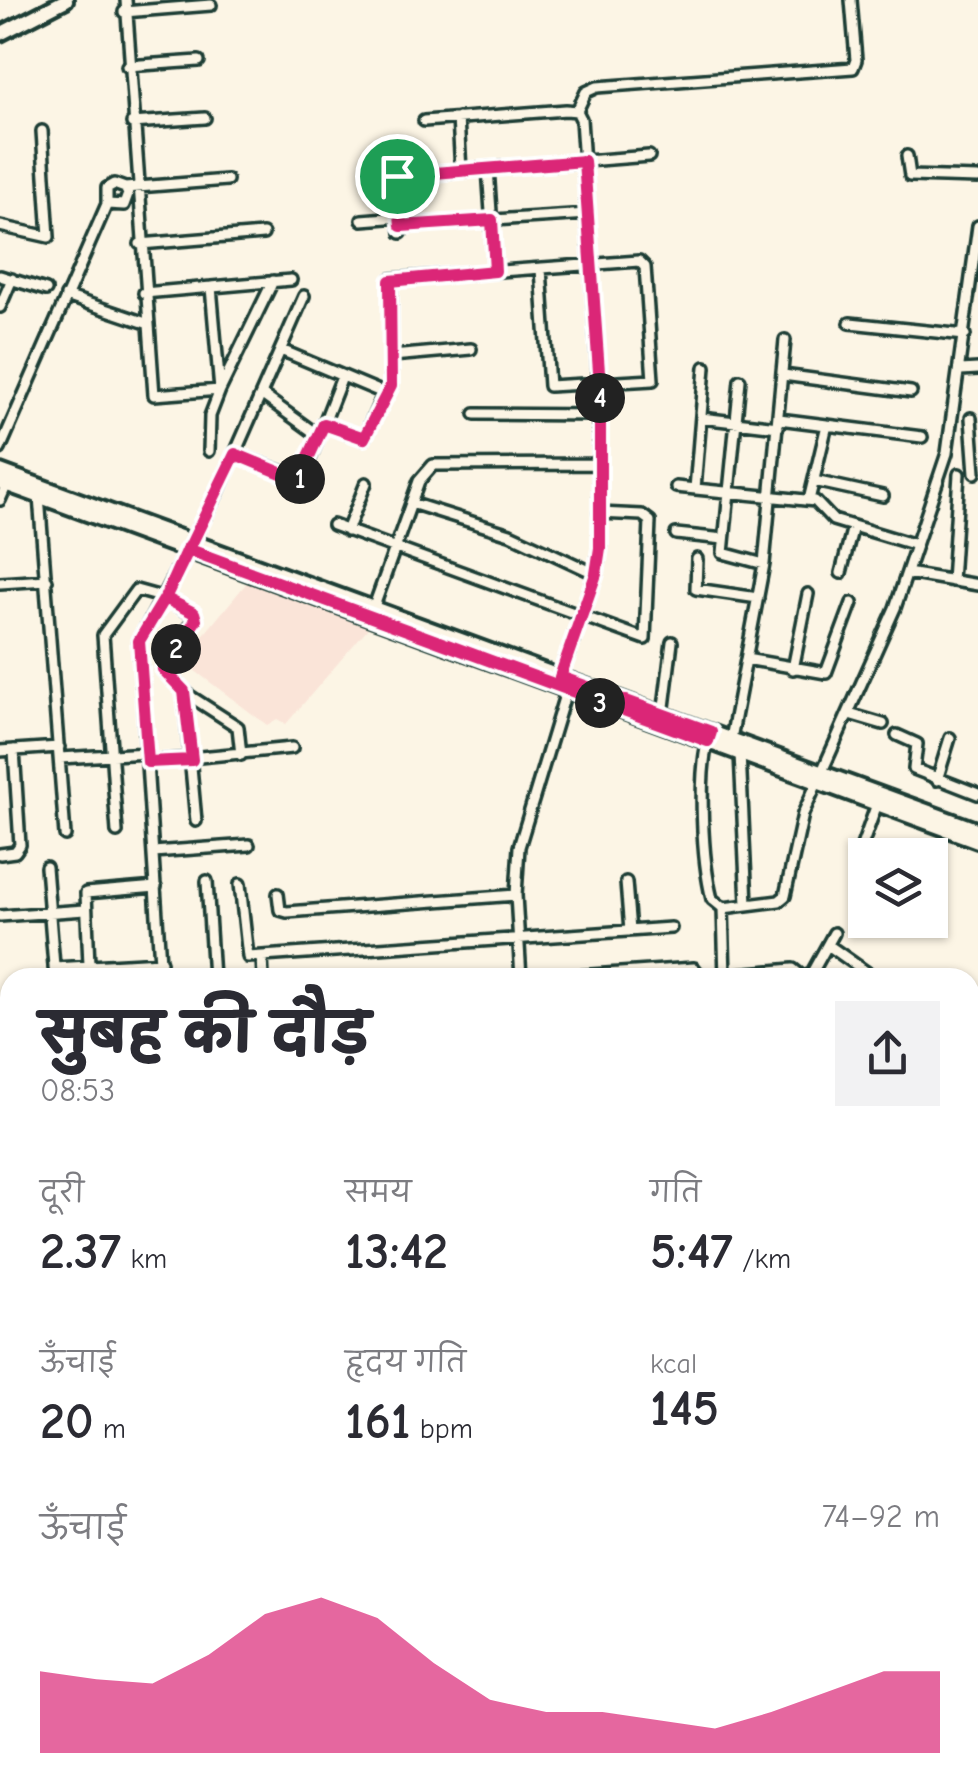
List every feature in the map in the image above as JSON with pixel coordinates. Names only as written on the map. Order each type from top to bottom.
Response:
[{"type":"main road","points":[[0,34],[66,0]]},
{"type":"main road","points":[[2,479],[709,736],[730,738],[877,804],[978,841]]},
{"type":"main road","points":[[2,479],[39,496],[189,544]]},
{"type":"main road","points":[[565,683],[663,714],[740,753],[978,830]]},
{"type":"street","points":[[36,0],[36,15]]},
{"type":"street","points":[[126,0],[131,187],[154,395],[220,390]]},
{"type":"street","points":[[520,968],[516,895],[519,847],[596,574],[600,386],[577,111],[586,92],[596,86],[853,68],[856,60],[851,0]]},
{"type":"street","points":[[124,12],[211,5]]},
{"type":"street","points":[[128,66],[199,61]]},
{"type":"street","points":[[424,122],[577,111]]},
{"type":"street","points":[[132,123],[205,118]]},
{"type":"street","points":[[458,118],[461,170]]},
{"type":"street","points":[[0,226],[49,237],[42,131]]},
{"type":"street","points":[[382,177],[649,156]]},
{"type":"street","points":[[907,156],[910,176],[978,178]]},
{"type":"street","points":[[488,168],[495,271]]},
{"type":"street","points":[[397,176],[401,226]]},
{"type":"street","points":[[0,449],[108,204],[107,188],[118,184],[131,187],[226,180]]},
{"type":"street","points":[[108,204],[114,208],[124,205],[131,187]]},
{"type":"street","points":[[362,220],[401,226],[588,214]]},
{"type":"street","points":[[723,908],[784,899],[801,822],[907,573],[940,476],[961,370],[978,226]]},
{"type":"street","points":[[140,244],[263,234]]},
{"type":"street","points":[[324,424],[364,438],[391,386],[391,280],[495,271],[541,268],[641,262],[653,380],[549,386],[541,268]]},
{"type":"street","points":[[0,276],[46,290]]},
{"type":"street","points":[[0,307],[12,280]]},
{"type":"street","points":[[144,294],[291,280]]},
{"type":"street","points":[[209,451],[210,416],[273,282]]},
{"type":"street","points":[[212,287],[220,390]]},
{"type":"street","points":[[66,296],[146,323]]},
{"type":"street","points":[[161,968],[138,644],[165,598],[235,454],[304,296]]},
{"type":"street","points":[[850,322],[966,335]]},
{"type":"street","points":[[730,738],[764,564],[785,340]]},
{"type":"street","points":[[964,347],[978,346]]},
{"type":"street","points":[[392,356],[471,349]]},
{"type":"street","points":[[281,350],[383,395]]},
{"type":"street","points":[[694,490],[705,368]]},
{"type":"street","points":[[961,370],[978,370]]},
{"type":"street","points":[[784,375],[911,392]]},
{"type":"street","points":[[235,454],[298,480],[342,377]]},
{"type":"street","points":[[740,380],[724,556],[764,564]]},
{"type":"street","points":[[261,394],[320,436]]},
{"type":"street","points":[[475,414],[600,415]]},
{"type":"street","points":[[701,418],[828,425],[922,437]]},
{"type":"street","points":[[940,476],[976,473],[971,418]]},
{"type":"street","points":[[809,500],[828,425]]},
{"type":"street","points":[[372,612],[418,481],[433,465],[598,464]]},
{"type":"street","points":[[952,581],[959,474]]},
{"type":"street","points":[[0,500],[2,479]]},
{"type":"street","points":[[814,481],[883,496]]},
{"type":"street","points":[[348,531],[366,483]]},
{"type":"street","points":[[676,487],[809,500],[819,503],[829,518],[916,545]]},
{"type":"street","points":[[39,496],[65,836]]},
{"type":"street","points":[[411,503],[510,534],[596,574]]},
{"type":"street","points":[[333,525],[639,638],[647,637],[648,518],[600,513]]},
{"type":"street","points":[[841,573],[853,526]]},
{"type":"street","points":[[676,534],[724,539]]},
{"type":"street","points":[[697,559],[696,589],[758,598]]},
{"type":"street","points":[[907,573],[978,585]]},
{"type":"street","points":[[0,583],[47,580]]},
{"type":"street","points":[[116,832],[103,635],[136,590],[165,598],[196,618],[163,666],[165,674],[238,727],[241,755]]},
{"type":"street","points":[[793,669],[808,594]]},
{"type":"street","points":[[746,659],[826,673],[852,603]]},
{"type":"street","points":[[663,714],[672,642]]},
{"type":"street","points":[[184,691],[196,821]]},
{"type":"street","points":[[849,714],[883,724]]},
{"type":"street","points":[[897,735],[916,744],[914,769],[978,794]]},
{"type":"street","points":[[709,736],[704,763],[707,868],[712,898],[723,908],[725,968]]},
{"type":"street","points":[[937,780],[950,738]]},
{"type":"street","points":[[0,752],[192,760],[292,748]]},
{"type":"street","points":[[0,854],[15,852],[20,845],[14,750]]},
{"type":"street","points":[[740,753],[747,904]]},
{"type":"street","points":[[865,838],[877,804]]},
{"type":"street","points":[[154,852],[249,845]]},
{"type":"street","points":[[46,866],[54,968]]},
{"type":"street","points":[[207,881],[212,968]]},
{"type":"street","points":[[626,882],[630,930]]},
{"type":"street","points":[[240,884],[245,954],[262,957],[672,928]]},
{"type":"street","points":[[89,965],[88,893],[156,887]]},
{"type":"street","points":[[278,894],[280,910],[287,912],[516,895]]},
{"type":"street","points":[[0,916],[86,910]]},
{"type":"street","points":[[813,968],[834,934]]},
{"type":"street","points":[[828,945],[861,968]]},
{"type":"street","points":[[262,957],[263,968]]},
{"type":"street","points":[[74,968],[161,962]]},
{"type":"shaded area","points":[[249,580],[368,628],[286,724],[277,719],[267,725],[182,661]]},
{"type":"route","points":[[397,176],[401,226],[492,220],[495,271],[390,281],[391,386],[364,438],[324,424],[304,476],[298,480],[235,454],[187,549],[165,598],[138,644],[148,762],[192,760],[184,691],[163,669],[196,620],[194,613],[165,598],[187,549],[708,741],[711,732],[560,677],[596,574],[600,548],[600,386],[584,161],[397,176]]}]
